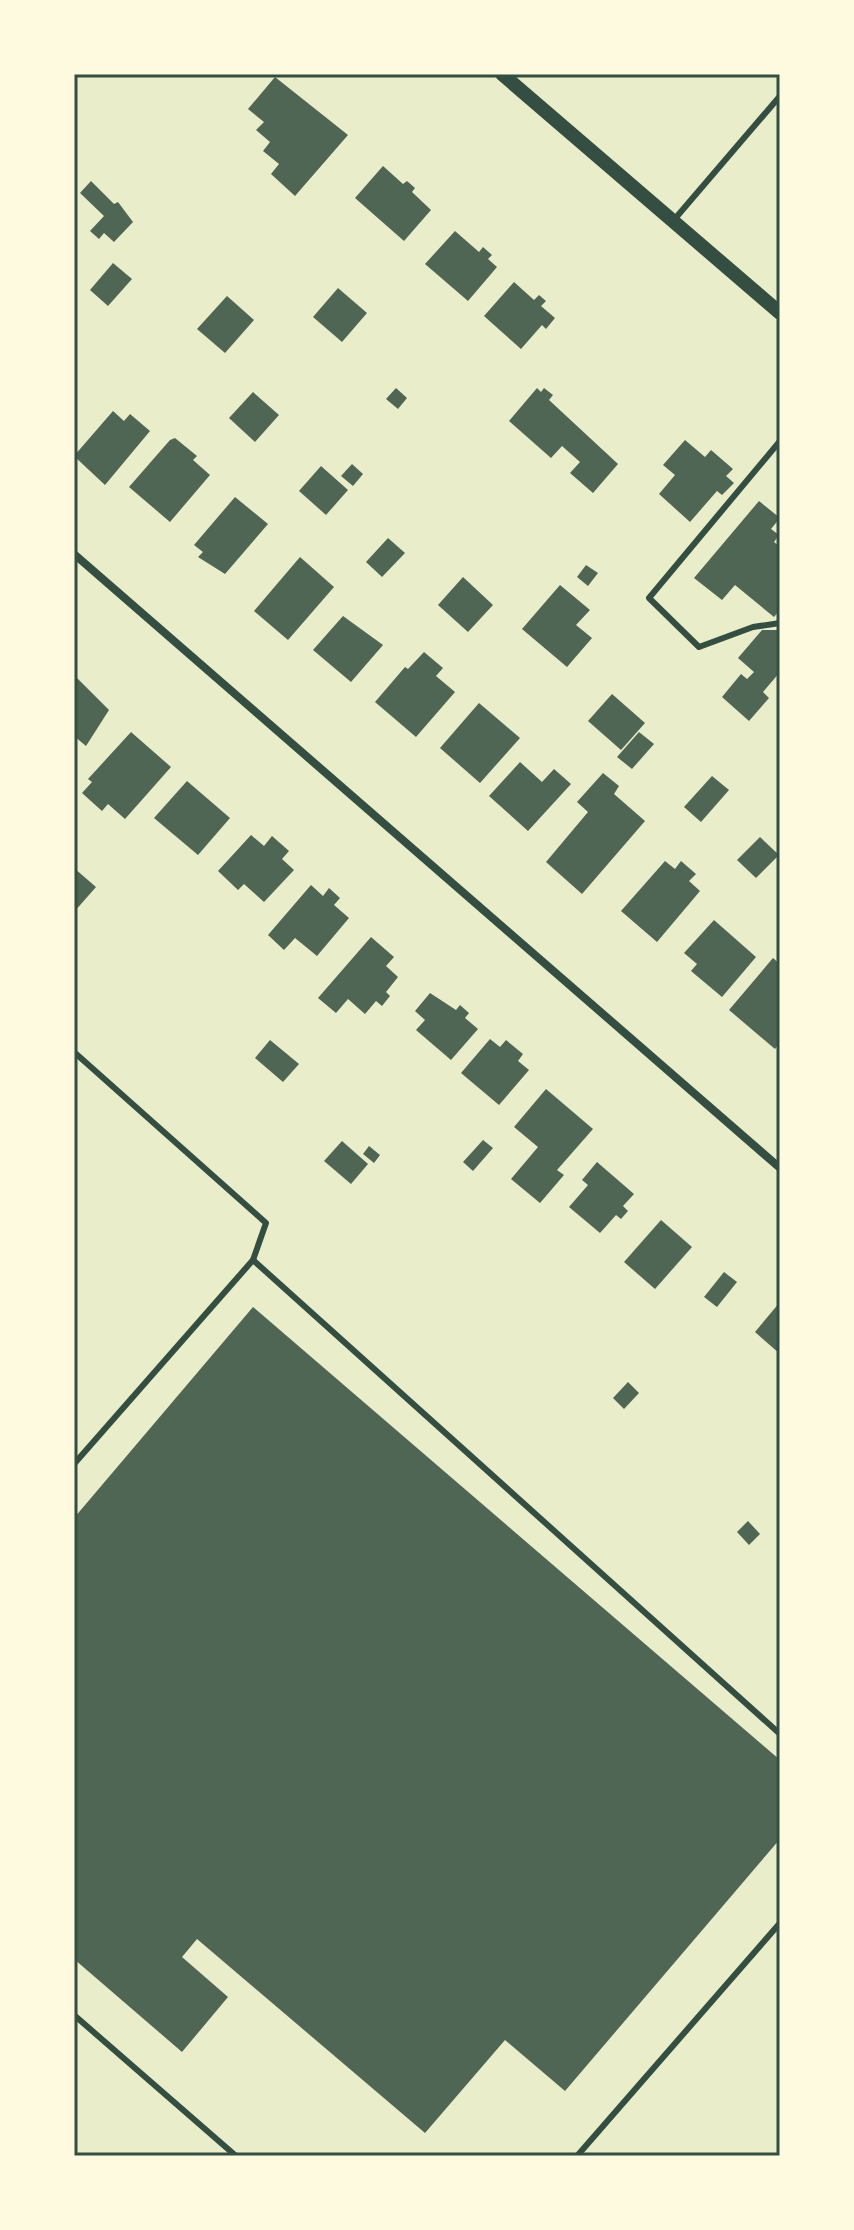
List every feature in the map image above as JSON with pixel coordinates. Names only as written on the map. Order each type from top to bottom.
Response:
[{"type":"street","points":[[502,74],[780,313]]},
{"type":"street","points":[[74,554],[780,1168]]},
{"type":"lane","points":[[673,221],[780,96]]},
{"type":"lane","points":[[780,441],[649,598],[699,647],[753,627],[780,623]]},
{"type":"lane","points":[[74,1052],[266,1223],[253,1260],[74,1464]]},
{"type":"lane","points":[[253,1260],[780,1734]]},
{"type":"lane","points":[[577,2156],[780,1923]]},
{"type":"lane","points":[[74,2015],[236,2156]]},
{"type":"building","points":[[275,77],[348,135],[295,196],[271,174],[279,164],[263,151],[270,142],[256,130],[264,122],[248,109]]},
{"type":"building","points":[[383,166],[403,184],[407,181],[415,188],[412,192],[431,210],[404,241],[355,198]]},
{"type":"building","points":[[91,181],[114,204],[118,202],[133,222],[114,242],[104,233],[99,239],[90,231],[104,216],[80,193]]},
{"type":"building","points":[[455,231],[479,252],[483,247],[492,255],[488,259],[497,267],[468,301],[425,264]]},
{"type":"building","points":[[113,263],[132,279],[108,306],[90,290]]},
{"type":"building","points":[[514,282],[534,300],[539,295],[546,301],[541,306],[555,318],[546,329],[542,325],[521,349],[484,316]]},
{"type":"building","points":[[338,288],[367,313],[342,342],[313,317]]},
{"type":"building","points":[[227,296],[254,320],[225,353],[197,329]]},
{"type":"building","points":[[396,388],[407,398],[398,409],[386,399]]},
{"type":"building","points":[[537,388],[541,392],[544,388],[553,395],[549,400],[618,464],[593,493],[570,473],[580,462],[562,446],[551,458],[509,421]]},
{"type":"building","points":[[253,392],[279,415],[255,442],[229,418]]},
{"type":"building","points":[[113,411],[124,421],[130,414],[150,431],[105,485],[74,456]]},
{"type":"building","points":[[175,438],[197,456],[193,460],[210,475],[170,522],[129,487]]},
{"type":"building","points":[[685,440],[705,457],[711,450],[733,469],[726,476],[734,483],[722,495],[717,491],[690,522],[659,494],[675,475],[663,465]]},
{"type":"building","points":[[352,464],[363,474],[353,486],[341,476]]},
{"type":"building","points":[[321,466],[348,490],[326,515],[299,491]]},
{"type":"building","points":[[235,497],[268,524],[225,574],[198,557],[203,552],[194,545]]},
{"type":"building","points":[[759,501],[780,518],[771,529],[779,535],[774,542],[780,547],[780,610],[774,617],[735,585],[722,600],[694,578]]},
{"type":"building","points":[[388,538],[405,553],[382,577],[366,562]]},
{"type":"building","points":[[300,557],[334,587],[288,640],[254,611]]},
{"type":"building","points":[[586,565],[598,573],[588,586],[577,577]]},
{"type":"building","points":[[463,577],[493,605],[468,632],[438,605]]},
{"type":"building","points":[[560,585],[590,610],[576,625],[592,638],[567,667],[522,629]]},
{"type":"building","points":[[343,616],[383,645],[351,682],[313,650]]},
{"type":"building","points":[[762,630],[780,630],[780,672],[763,692],[769,698],[749,721],[722,697],[741,674],[747,679],[754,672],[738,658]]},
{"type":"building","points":[[424,652],[443,668],[436,676],[455,692],[416,737],[375,702],[405,667],[408,669]]},
{"type":"building","points":[[74,675],[109,710],[86,746],[74,736]]},
{"type":"building","points":[[612,694],[645,723],[621,750],[588,721]]},
{"type":"building","points":[[479,703],[520,738],[480,783],[440,748]]},
{"type":"building","points":[[131,732],[171,767],[125,819],[108,804],[102,811],[82,793],[92,782],[88,779]]},
{"type":"building","points":[[639,732],[654,744],[632,769],[617,757]]},
{"type":"building","points":[[520,762],[542,782],[554,769],[571,784],[528,831],[489,796]]},
{"type":"building","points":[[603,773],[619,786],[614,794],[645,821],[582,894],[546,862],[588,812],[577,802]]},
{"type":"building","points":[[712,776],[729,790],[701,822],[684,807]]},
{"type":"building","points":[[187,781],[230,818],[198,855],[154,818]]},
{"type":"building","points":[[251,835],[264,846],[272,836],[289,851],[282,859],[294,870],[264,902],[244,884],[238,890],[218,871]]},
{"type":"building","points":[[760,837],[779,855],[756,878],[737,860]]},
{"type":"building","points":[[665,861],[675,869],[681,861],[696,874],[689,881],[700,891],[657,942],[621,911]]},
{"type":"building","points":[[74,868],[96,887],[74,912]]},
{"type":"building","points":[[311,885],[323,896],[329,888],[340,898],[334,905],[349,918],[317,956],[295,938],[284,950],[268,935]]},
{"type":"building","points":[[714,920],[756,957],[722,997],[691,971],[697,964],[684,953]]},
{"type":"building","points":[[371,937],[394,957],[386,966],[398,977],[386,992],[390,996],[382,1006],[376,1001],[365,1014],[348,999],[336,1013],[318,998]]},
{"type":"building","points":[[773,958],[780,964],[780,1043],[775,1049],[729,1010]]},
{"type":"building","points":[[430,993],[456,1010],[460,1005],[469,1013],[465,1018],[478,1029],[451,1060],[416,1030],[425,1020],[415,1011]]},
{"type":"building","points":[[490,1039],[500,1047],[506,1040],[523,1054],[518,1061],[529,1070],[499,1105],[461,1073]]},
{"type":"building","points":[[270,1040],[299,1064],[283,1082],[255,1058]]},
{"type":"building","points":[[546,1089],[593,1129],[557,1170],[564,1175],[540,1203],[511,1179],[538,1147],[514,1127]]},
{"type":"building","points":[[483,1140],[493,1148],[473,1171],[463,1162]]},
{"type":"building","points":[[342,1141],[368,1164],[351,1184],[324,1161]]},
{"type":"building","points":[[369,1146],[380,1155],[374,1163],[363,1154]]},
{"type":"building","points":[[597,1162],[634,1194],[623,1206],[628,1211],[621,1219],[616,1215],[600,1233],[569,1207],[588,1185],[582,1180]]},
{"type":"building","points":[[661,1220],[692,1247],[655,1289],[624,1262]]},
{"type":"building","points":[[724,1272],[737,1282],[717,1307],[704,1297]]},
{"type":"building","points":[[780,1302],[780,1354],[755,1332]]},
{"type":"building","points":[[253,1307],[780,1760],[780,1839],[565,2091],[505,2040],[425,2133],[197,1939],[182,1957],[228,1997],[182,2052],[74,1959],[74,1518]]},
{"type":"building","points":[[628,1382],[639,1393],[624,1409],[613,1398]]},
{"type":"building","points":[[748,1521],[760,1534],[749,1545],[737,1532]]}]
